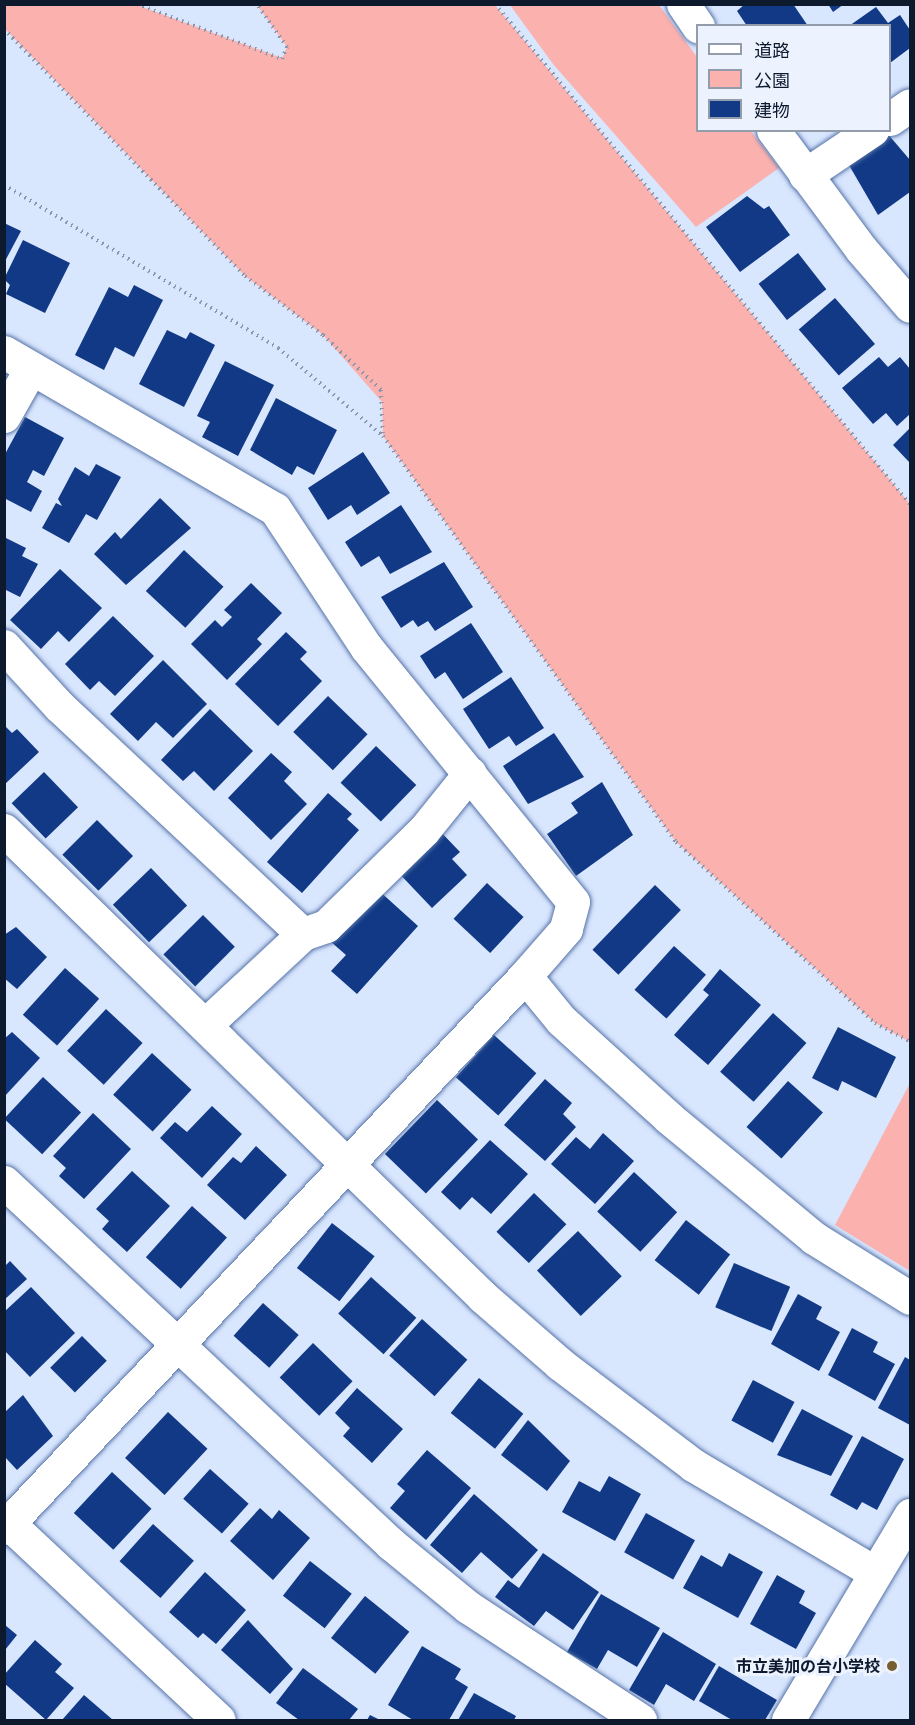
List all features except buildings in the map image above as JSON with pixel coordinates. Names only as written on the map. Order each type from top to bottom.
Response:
[{"type":"street","points":[[684,4],[698,24]]},
{"type":"street","points":[[891,118],[910,105]]},
{"type":"street","points":[[774,132],[805,175],[910,306]]},
{"type":"street","points":[[805,175],[869,132]]},
{"type":"street","points":[[4,416],[18,360],[275,509],[366,647],[573,903],[566,929],[525,976],[6,1524],[219,1720]]},
{"type":"street","points":[[4,646],[59,706],[303,934]]},
{"type":"street","points":[[206,1024],[303,934],[326,926],[424,830],[470,773]]},
{"type":"street","points":[[4,830],[206,1024],[483,1297],[560,1364],[693,1465],[874,1572]]},
{"type":"street","points":[[525,976],[561,1020],[669,1118],[814,1238],[910,1298]]},
{"type":"street","points":[[4,1182],[391,1544],[459,1600],[640,1720]]},
{"type":"street","points":[[788,1720],[910,1515]]},
{"type":"path","points":[[137,4],[282,58],[287,47],[256,4]]},
{"type":"path","points":[[495,4],[910,504]]},
{"type":"path","points":[[4,29],[245,276],[323,335],[381,390],[382,436]]},
{"type":"path","points":[[4,185],[278,348],[382,436],[676,842],[875,1023],[910,1042]]},
{"type":"green space","points":[[5,5],[137,5],[282,58],[287,47],[257,5],[495,5],[910,504],[910,1042],[875,1023],[676,842],[383,436],[382,402],[323,335],[245,276],[5,29]]},
{"type":"green space","points":[[510,5],[659,5],[696,56],[696,132],[752,132],[779,168],[696,227],[553,64]]},
{"type":"green space","points":[[910,1083],[910,1271],[835,1225]]},
{"type":"place","name":"市立美加の台小学校","points":[[892,1666]]}]
